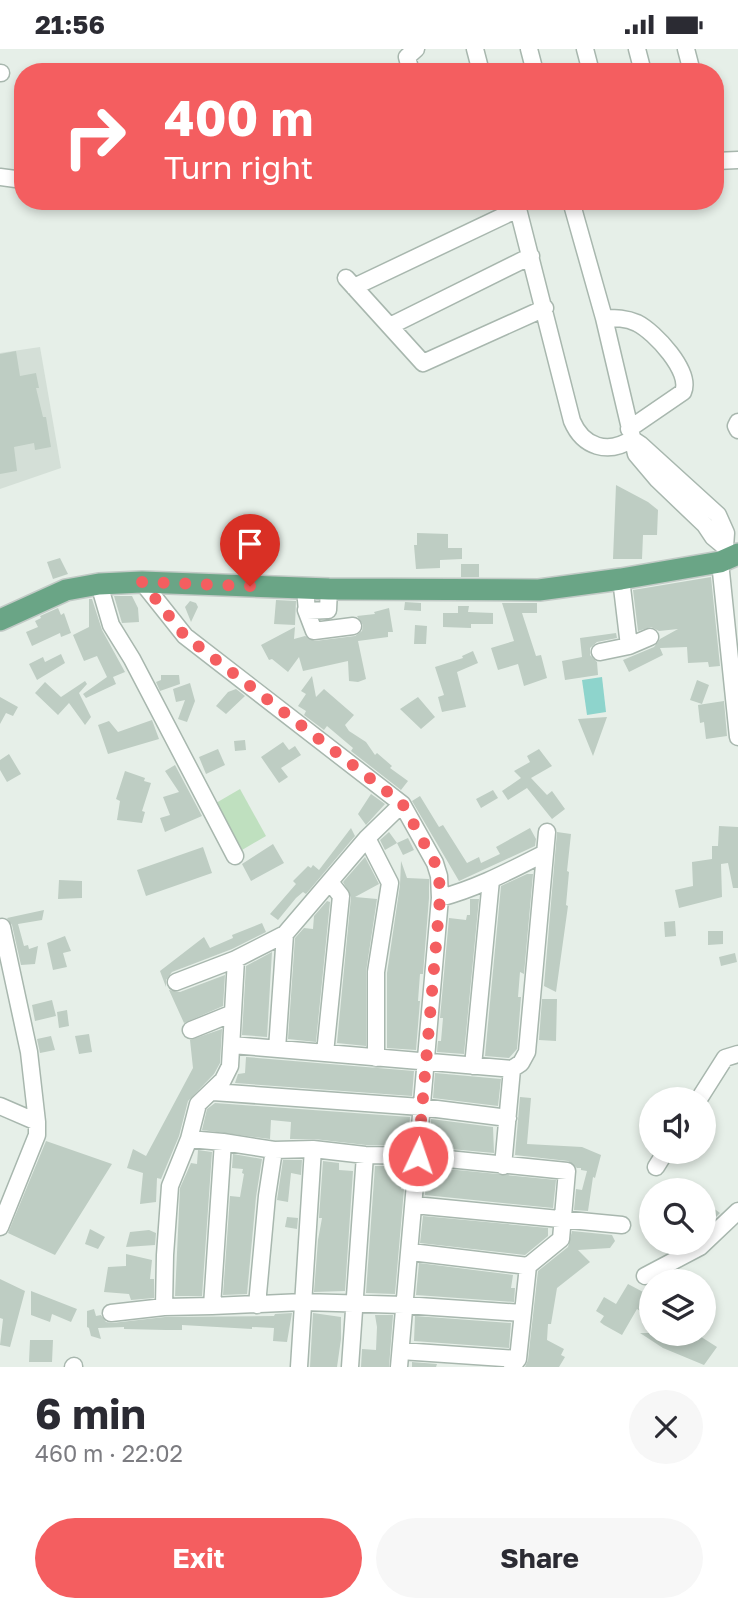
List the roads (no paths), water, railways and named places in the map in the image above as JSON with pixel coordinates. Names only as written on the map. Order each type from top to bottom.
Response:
[{"type":"main road","points":[[0,620],[66,590],[99,584],[142,582],[305,589],[329,599],[539,590],[621,579],[728,556]]},
{"type":"street","points":[[409,63],[407,57],[416,49]]},
{"type":"street","points":[[506,210],[350,282],[423,363],[545,308]]},
{"type":"street","points":[[518,210],[572,421],[576,431],[590,444],[603,448],[618,447],[630,434],[683,392],[686,385],[684,375],[654,334],[637,323],[604,318]]},
{"type":"street","points":[[574,210],[604,318],[636,454],[658,480],[705,525],[728,556],[738,737]]},
{"type":"street","points":[[390,326],[531,256]]},
{"type":"street","points":[[738,422],[738,430]]},
{"type":"street","points":[[621,579],[629,646]]},
{"type":"street","points":[[142,582],[185,636],[402,803],[435,863],[439,876],[440,898],[421,1107],[418,1156],[411,1252],[400,1359],[515,1363],[528,1266],[561,1239],[567,1171],[418,1156],[365,1155],[313,1149],[274,1150],[189,1139]]},
{"type":"street","points":[[99,584],[111,625],[132,659],[235,856]]},
{"type":"street","points":[[305,589],[306,610],[314,631],[353,626]]},
{"type":"street","points":[[306,610],[329,599],[334,627]]},
{"type":"street","points":[[600,652],[629,646],[650,637]]},
{"type":"street","points":[[176,982],[236,959],[285,934],[367,838],[402,803]]},
{"type":"street","points":[[232,1045],[512,1069],[521,1063],[527,1052],[547,832]]},
{"type":"street","points":[[367,838],[390,883],[376,972],[376,1058]]},
{"type":"street","points":[[440,898],[464,892],[545,853]]},
{"type":"street","points":[[473,1066],[491,880]]},
{"type":"street","points":[[325,1053],[341,896],[330,881]]},
{"type":"street","points":[[0,1227],[37,1135],[29,1052],[2,927]]},
{"type":"street","points":[[277,1049],[285,934]]},
{"type":"street","points":[[164,1307],[170,1186],[189,1139],[198,1104],[213,1092],[230,1066],[236,959]]},
{"type":"street","points":[[191,1030],[233,1013]]},
{"type":"street","points":[[707,1087],[725,1058],[738,1053]]},
{"type":"street","points":[[503,1166],[512,1069]]},
{"type":"street","points":[[213,1092],[421,1107],[508,1118]]},
{"type":"street","points":[[0,1106],[37,1122]]},
{"type":"street","points":[[212,1306],[223,1142]]},
{"type":"street","points":[[299,1367],[313,1149]]},
{"type":"street","points":[[257,1305],[274,1150]]},
{"type":"street","points":[[350,1367],[365,1155]]},
{"type":"street","points":[[414,1205],[622,1225]]},
{"type":"street","points":[[658,1269],[700,1247],[738,1212]]},
{"type":"street","points":[[411,1252],[528,1266]]},
{"type":"street","points":[[111,1313],[164,1307],[303,1302],[522,1313]]},
{"type":"water","points":[[602,677],[606,712],[587,715],[582,680]]}]
